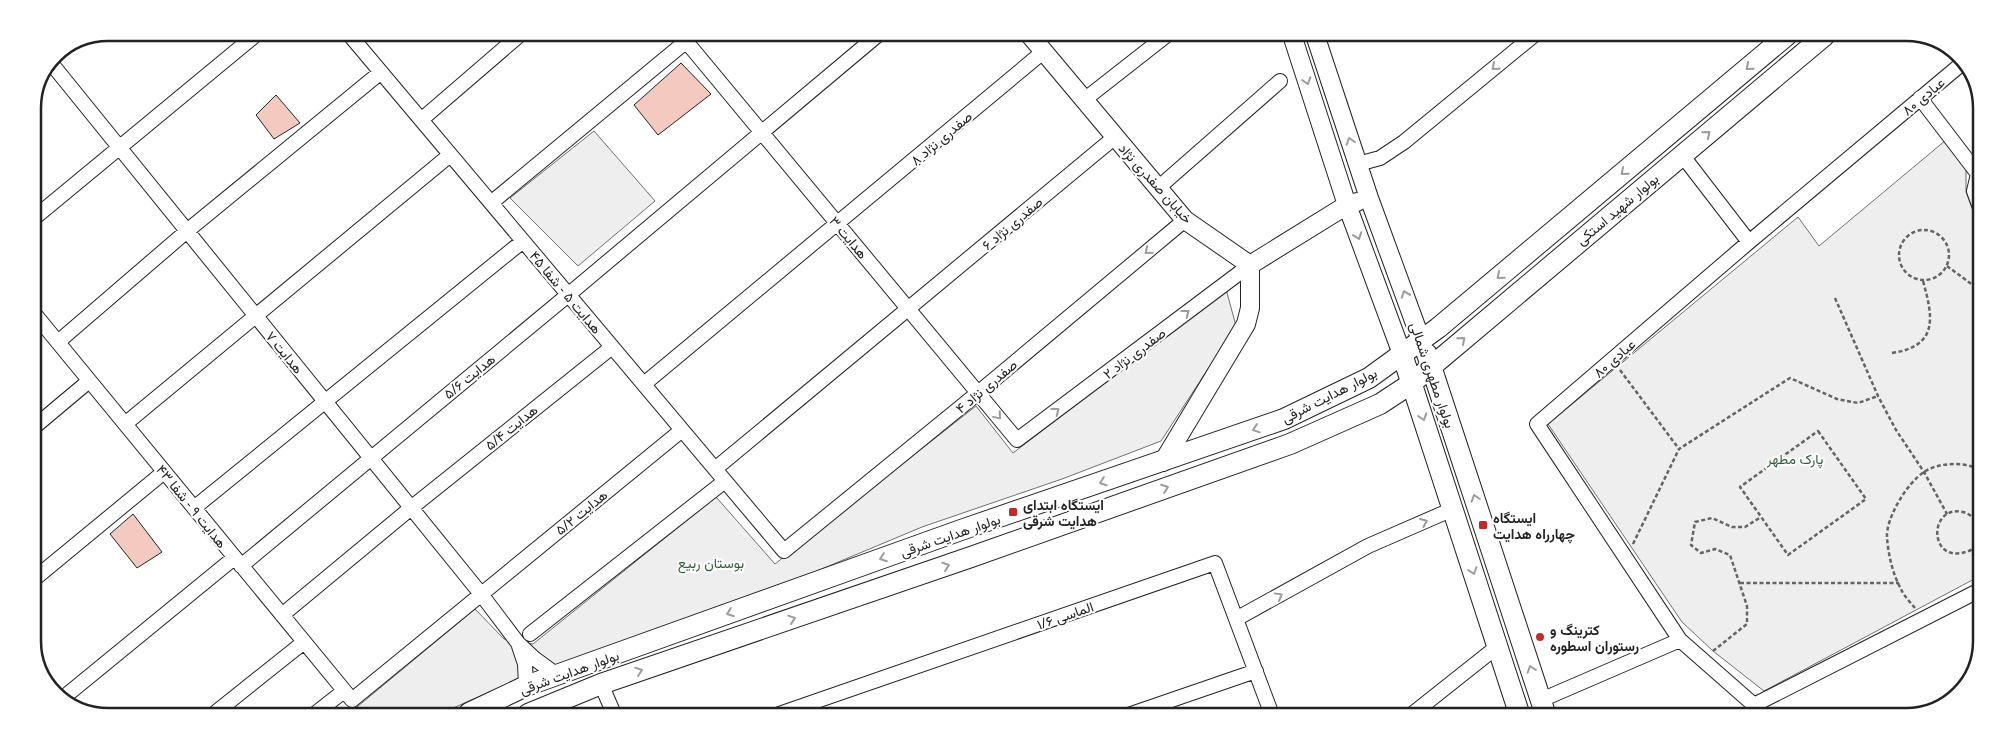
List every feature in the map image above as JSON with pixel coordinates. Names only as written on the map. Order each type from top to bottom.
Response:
[{"type":"main road","name":"بولوار شهید استکی","points":[[1422,340],[1780,41]]},
{"type":"main road","name":"بولوار شهید استکی","points":[[1412,383],[1818,41]]},
{"type":"main road","name":"بولوار هدایت شرقی","points":[[480,708],[526,686],[961,530],[1284,419],[1369,378],[1422,340]]},
{"type":"main road","name":"بولوار مطهری شمالی","points":[[1422,340],[1544,708]]},
{"type":"main road","name":"بولوار مطهری شمالی","points":[[1402,354],[1517,708]]},
{"type":"main road","name":"بولوار هدایت شرقی","points":[[543,708],[601,684],[971,557],[1290,444],[1380,404],[1412,383]]},
{"type":"street","points":[[41,212],[248,41]]},
{"type":"street","name":"هدایت ۵ - شفا ۴۵","points":[[356,41],[784,551]]},
{"type":"street","points":[[421,120],[513,41]]},
{"type":"street","points":[[491,203],[681,41]]},
{"type":"street","name":"هدایت ۳","points":[[691,41],[762,133],[1017,440]]},
{"type":"street","name":"هدایت ۵/۶","points":[[68,694],[370,458],[871,41]]},
{"type":"street","name":"خیابان صفدری نژاد","points":[[1035,41],[1185,220],[1250,265]]},
{"type":"street","points":[[1084,100],[1159,41]]},
{"type":"street","name":"بولوار مطهری شمالی","points":[[1294,41],[1348,205],[1402,354]]},
{"type":"street","name":"بولوار مطهری شمالی","points":[[1317,41],[1369,198],[1422,340]]},
{"type":"street","points":[[1358,164],[1380,158],[1404,142],[1527,41]]},
{"type":"street","name":"صفدری نژاد ۸","points":[[644,384],[1044,52]]},
{"type":"street","name":"عبادی ۸۰","points":[[1923,619],[1754,705],[1680,640],[1537,424],[1749,242],[1958,66]]},
{"type":"street","name":"هدایت ۷","points":[[55,68],[518,643],[535,659],[557,675]]},
{"type":"street","points":[[58,342],[187,231],[381,72]]},
{"type":"street","points":[[1158,188],[1280,81]]},
{"type":"street","points":[[1920,98],[1973,164]]},
{"type":"street","name":"صفدری نژاد ۶","points":[[715,469],[1115,137]]},
{"type":"street","points":[[125,424],[450,155]]},
{"type":"street","points":[[1682,155],[1749,242]]},
{"type":"street","points":[[1163,462],[1246,324],[1250,308],[1250,265],[1348,205],[1369,198]]},
{"type":"street","name":"صفدری نژاد ۴","points":[[784,551],[978,393],[1185,220]]},
{"type":"street","points":[[194,508],[524,242]]},
{"type":"street","name":"صفدری نژاد ۲","points":[[1017,440],[1250,265]]},
{"type":"street","name":"هدایت ۹ - شفا ۴۳","points":[[41,322],[348,696]]},
{"type":"street","name":"هدایت ۵/۴","points":[[282,615],[411,508],[612,347]]},
{"type":"street","points":[[41,421],[89,381]]},
{"type":"street","name":"هدایت ۵/۲","points":[[325,708],[348,696],[480,594],[682,430]]},
{"type":"street","points":[[41,573],[164,472]]},
{"type":"street","points":[[530,634],[726,481]]},
{"type":"street","points":[[1269,708],[1236,619],[1368,546],[1453,509]]},
{"type":"street","name":"الماسی ۱/۶","points":[[796,708],[1215,563],[1236,619]]},
{"type":"street","points":[[1923,619],[1973,594]]},
{"type":"street","points":[[1544,708],[1680,640]]},
{"type":"street","points":[[221,708],[304,642]]},
{"type":"street","name":"هدایت ۷","points":[[518,643],[525,664],[526,686]]},
{"type":"street","points":[[1420,708],[1498,646]]},
{"type":"street","points":[[1148,708],[1256,671]]},
{"type":"street","points":[[601,684],[611,708]]},
{"type":"path","points":[[1923,230],[1932,231],[1939,235],[1949,249],[1947,266],[1938,277],[1923,281],[1908,275],[1899,260],[1902,243],[1915,232],[1923,230]]},
{"type":"path","points":[[1947,266],[1973,285]]},
{"type":"path","points":[[1892,353],[1907,350],[1920,344],[1928,332],[1931,318],[1923,281]]},
{"type":"path","points":[[1834,298],[1878,396],[1896,430],[1924,472],[1947,514]]},
{"type":"path","points":[[1612,360],[1679,449]]},
{"type":"path","points":[[1626,558],[1679,449],[1790,378],[1837,399],[1858,402],[1878,396]]},
{"type":"path","points":[[1818,431],[1866,499],[1788,555],[1761,517],[1740,487],[1818,431]]},
{"type":"path","points":[[1923,619],[1901,589],[1891,563],[1886,536],[1892,514],[1908,488],[1924,472],[1945,465],[1973,466]]},
{"type":"path","points":[[1973,519],[1964,512],[1954,511],[1941,519],[1937,528],[1937,537],[1947,552],[1962,554],[1973,548]]},
{"type":"path","points":[[1703,660],[1746,624],[1747,606],[1730,555],[1715,549],[1701,553],[1690,545],[1695,522],[1712,518],[1732,527],[1746,526],[1761,517]]},
{"type":"path","points":[[1740,583],[1898,583]]},
{"type":"green space","points":[[594,131],[655,201],[578,266],[510,198]]},
{"type":"green space","name":"پارک مطهر","points":[[1946,140],[1966,166],[1966,192],[1973,211],[1973,580],[1764,691],[1713,651],[1682,622],[1548,424],[1798,217],[1819,246]]},
{"type":"green space","name":"بوستان ربیع","points":[[1226,289],[1236,326],[1161,441],[1062,479],[922,527],[750,599],[525,676],[453,708],[352,708],[357,707],[475,609],[504,639],[533,644],[716,497],[775,564],[976,406],[1013,453]]},
{"type":"building","points":[[681,63],[711,94],[658,135],[634,105]]},
{"type":"building","points":[[276,95],[300,123],[274,139],[256,115]]},
{"type":"building","points":[[133,514],[162,552],[137,568],[110,534]]},
{"type":"place","name":"ایستگاه ابتدای هدایت شرقی","points":[[1013,512]]},
{"type":"place","name":"ایستگاه چهارراه هدایت","points":[[1483,525]]},
{"type":"place","name":"کترینگ و رستوران اسطوره","points":[[1540,637]]}]
